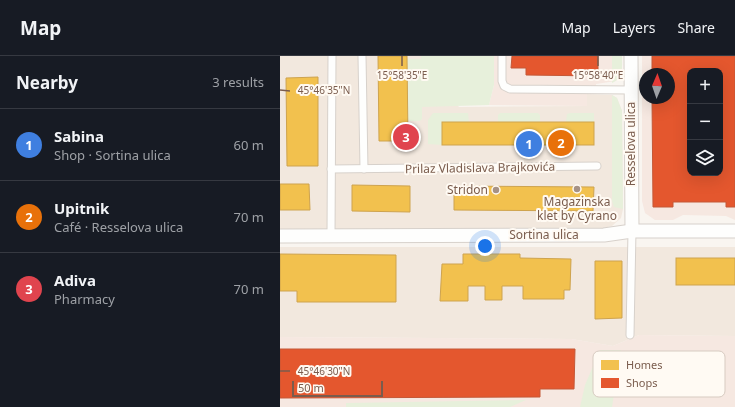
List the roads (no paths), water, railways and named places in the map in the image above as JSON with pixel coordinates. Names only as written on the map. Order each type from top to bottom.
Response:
[{"type":"street","name":"Resselova ulica","points":[[631,56],[632,231]]},
{"type":"street","name":"Sortina ulica","points":[[280,236],[604,234],[632,231],[735,231]]},
{"type":"lane","points":[[330,236],[332,56]]},
{"type":"lane","points":[[362,56],[364,169]]},
{"type":"lane","points":[[502,56],[502,81],[504,86],[510,89],[631,90]]},
{"type":"lane","name":"Prilaz Vladislava Brajkovića","points":[[331,170],[597,166]]},
{"type":"lane","points":[[630,335],[632,231]]},
{"type":"place","name":"Adiva","points":[[406,137]]},
{"type":"place","name":"Upitnik","points":[[561,143]]},
{"type":"place","name":"Sabina","points":[[529,144]]},
{"type":"place","name":"Magazinska klet by Cyrano","points":[[577,189]]},
{"type":"place","name":"Stridon","points":[[496,190]]}]
